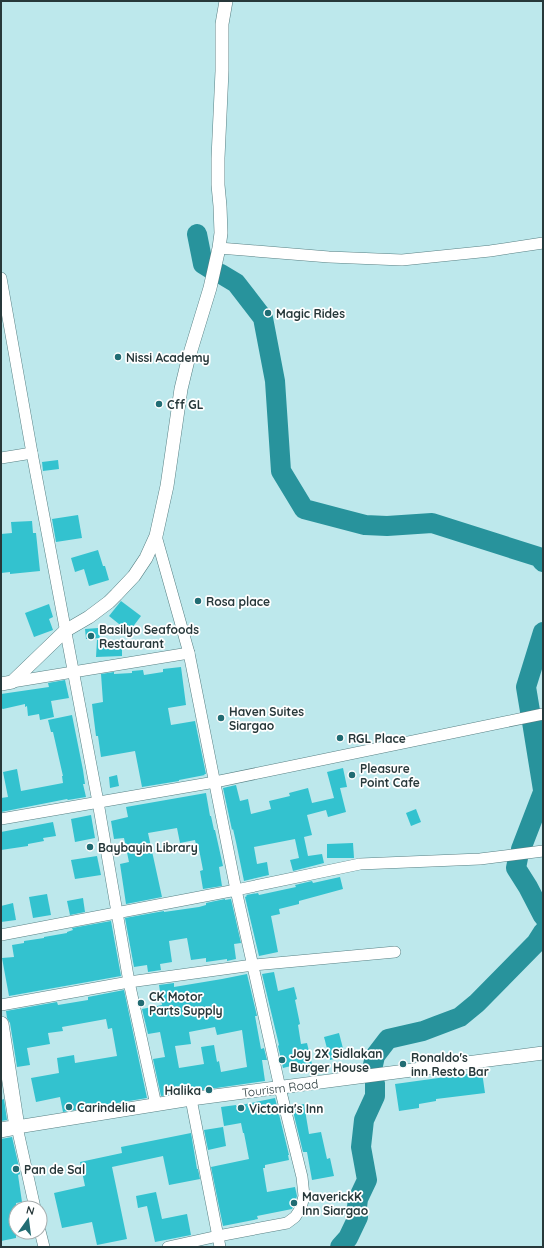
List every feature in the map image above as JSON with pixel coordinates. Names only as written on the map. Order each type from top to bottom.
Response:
[{"type":"main road","points":[[1,1024],[17,1126],[1,1130]]},
{"type":"street","points":[[6,683],[65,631],[89,617],[109,602],[134,576],[146,558],[156,536],[167,486],[181,389],[220,248],[221,226],[218,158],[222,71],[222,24],[226,1]]},
{"type":"street","points":[[220,248],[328,257],[402,260],[490,251],[543,243]]},
{"type":"street","points":[[1,278],[32,453],[98,802],[129,982],[156,1105]]},
{"type":"street","points":[[1,458],[32,453]]},
{"type":"street","points":[[156,536],[189,653],[236,890],[280,1088],[302,1177],[304,1196],[301,1208],[295,1217],[287,1223],[219,1241],[168,1247]]},
{"type":"street","points":[[6,683],[189,653]]},
{"type":"street","points":[[1,819],[214,782],[543,714]]},
{"type":"street","points":[[1,935],[236,890],[360,864],[480,859],[543,851]]},
{"type":"street","points":[[1,1005],[129,982],[253,965],[395,952]]},
{"type":"street","name":"Tourism Road","points":[[17,1126],[191,1099],[543,1052]]},
{"type":"street","points":[[191,1099],[219,1241]]},
{"type":"street","points":[[17,1126],[33,1200]]},
{"type":"building","points":[[58,460],[59,469],[43,471],[42,462]]},
{"type":"building","points":[[78,515],[82,538],[56,542],[52,519]]},
{"type":"building","points":[[32,521],[33,533],[36,533],[40,571],[10,574],[10,572],[1,573],[1,534],[12,533],[11,522]]},
{"type":"building","points":[[98,550],[109,580],[89,586],[84,569],[75,572],[71,558]]},
{"type":"building","points":[[121,601],[141,616],[129,632],[109,616]]},
{"type":"building","points":[[49,604],[53,617],[49,619],[53,630],[34,637],[25,613]]},
{"type":"building","points":[[98,628],[100,638],[86,639],[85,629]]},
{"type":"building","points":[[97,640],[108,640],[108,642],[122,643],[122,656],[96,657]]},
{"type":"building","points":[[181,667],[186,705],[168,708],[171,725],[195,721],[206,774],[179,781],[142,787],[135,751],[101,757],[98,736],[96,736],[92,704],[103,702],[101,674],[114,672],[114,674],[132,673],[132,671],[143,670],[144,675],[163,672],[163,669]]},
{"type":"building","points":[[65,680],[69,698],[51,701],[54,717],[40,720],[39,714],[28,716],[27,706],[25,707],[25,704],[3,709],[1,708],[1,694],[49,687],[48,683]]},
{"type":"building","points":[[72,715],[83,770],[85,784],[83,784],[86,797],[67,799],[1,812],[1,798],[8,797],[3,772],[17,769],[21,791],[63,783],[63,776],[53,732],[51,732],[48,720]]},
{"type":"building","points":[[343,768],[347,787],[340,788],[346,812],[328,817],[326,810],[307,815],[312,835],[304,837],[308,856],[322,854],[324,863],[293,871],[290,860],[299,858],[295,839],[254,847],[257,864],[267,862],[269,875],[244,881],[223,788],[236,785],[240,801],[248,799],[251,814],[271,809],[269,801],[290,796],[289,793],[308,788],[312,803],[334,798],[327,772]]},
{"type":"building","points":[[117,775],[119,786],[110,788],[109,777]]},
{"type":"building","points":[[206,793],[210,816],[215,830],[223,866],[219,867],[222,886],[203,889],[200,871],[203,870],[198,844],[196,845],[195,840],[180,843],[177,828],[148,833],[162,897],[126,904],[120,864],[129,862],[124,838],[114,839],[111,821],[128,817],[126,807]]},
{"type":"building","points":[[416,809],[421,822],[411,826],[406,813]]},
{"type":"building","points":[[91,815],[95,838],[75,842],[71,819]]},
{"type":"building","points":[[53,822],[56,836],[43,838],[44,841],[28,844],[28,846],[1,850],[1,832]]},
{"type":"building","points":[[353,843],[354,858],[327,858],[327,844]]},
{"type":"building","points":[[97,856],[101,875],[75,879],[71,860]]},
{"type":"building","points":[[340,877],[343,889],[299,901],[299,904],[279,909],[280,914],[271,916],[278,952],[259,956],[245,897],[247,896],[246,895],[258,893],[259,895],[296,887],[295,885],[312,881],[313,883]]},
{"type":"building","points":[[47,894],[51,915],[33,918],[29,897]]},
{"type":"building","points":[[83,898],[85,912],[70,915],[67,901]]},
{"type":"building","points":[[231,899],[241,943],[234,944],[236,959],[206,962],[206,958],[191,960],[187,938],[169,941],[172,962],[160,964],[161,970],[148,972],[147,965],[134,967],[125,918],[199,907],[206,905],[206,903]]},
{"type":"building","points":[[13,903],[16,920],[1,922],[1,906]]},
{"type":"building","points":[[111,921],[121,976],[9,996],[2,958],[14,957],[12,945],[24,943],[24,941],[67,933],[73,930],[72,928]]},
{"type":"building","points":[[274,972],[278,991],[294,987],[297,999],[295,1000],[300,1024],[298,1025],[301,1044],[307,1043],[312,1064],[296,1068],[295,1065],[283,1068],[262,974]]},
{"type":"building","points":[[247,974],[257,1016],[255,1016],[261,1049],[264,1048],[267,1060],[262,1060],[265,1081],[161,1096],[153,1059],[165,1057],[160,1032],[148,1034],[142,1009],[162,1005],[159,985],[174,983],[174,987]],"holes":[[[215,1027],[217,1035],[242,1030],[247,1067],[221,1072],[219,1061],[217,1062],[214,1045],[201,1047],[204,1064],[179,1068],[175,1046],[191,1044],[189,1032]]]},
{"type":"building","points":[[124,990],[147,1098],[63,1112],[60,1097],[36,1102],[31,1078],[59,1073],[57,1058],[74,1055],[75,1063],[117,1056],[112,1028],[108,1029],[106,1019],[62,1027],[63,1031],[48,1033],[50,1044],[27,1048],[30,1065],[17,1067],[10,1023],[7,1018],[6,1011],[57,1002],[58,1005],[88,1000],[88,997]]},
{"type":"building","points":[[339,1033],[345,1056],[330,1060],[324,1037]]},
{"type":"building","points":[[482,1072],[485,1093],[436,1099],[436,1101],[419,1104],[419,1108],[399,1111],[395,1084]]},
{"type":"building","points":[[275,1098],[289,1160],[265,1165],[265,1168],[263,1168],[267,1192],[295,1187],[297,1196],[294,1205],[292,1209],[257,1216],[258,1219],[223,1226],[211,1167],[249,1159],[241,1123],[224,1126],[221,1107],[236,1106]]},
{"type":"building","points":[[4,1099],[7,1120],[1,1121],[1,1100]]},
{"type":"building","points":[[304,1104],[309,1134],[321,1132],[327,1159],[330,1158],[334,1176],[312,1180],[307,1152],[303,1152],[292,1107]]},
{"type":"building","points":[[223,1127],[226,1146],[208,1150],[204,1130]]},
{"type":"building","points":[[191,1133],[200,1179],[169,1185],[163,1156],[112,1167],[127,1239],[97,1245],[92,1222],[62,1228],[54,1193],[85,1186],[80,1162],[122,1153],[121,1147]]},
{"type":"building","points":[[12,1137],[20,1171],[20,1174],[18,1175],[22,1200],[8,1200],[8,1240],[1,1241],[1,1139]]},
{"type":"building","points":[[156,1192],[162,1219],[187,1214],[191,1235],[155,1242],[147,1206],[138,1208],[136,1196]]},
{"type":"waterway","points":[[197,234],[203,264],[211,269]]},
{"type":"waterway","points":[[221,274],[236,283],[263,318],[275,381],[281,471],[304,509],[365,525],[387,526],[432,523],[539,557],[543,562]]},
{"type":"waterway","points":[[530,711],[526,687],[543,632]]},
{"type":"waterway","points":[[532,722],[543,790]]},
{"type":"waterway","points":[[521,849],[543,792]]},
{"type":"waterway","points":[[518,858],[516,868],[543,916]]},
{"type":"waterway","points":[[373,1065],[375,1056],[388,1039],[423,1031],[460,1017],[477,1003],[536,943],[543,932]]},
{"type":"waterway","points":[[340,1247],[348,1238],[358,1217],[358,1199],[367,1180],[361,1147],[364,1120],[375,1096],[375,1083]]},
{"type":"place","name":"Magic Rides","points":[[268,313]]},
{"type":"place","name":"Nissi Academy","points":[[118,357]]},
{"type":"place","name":"Cff GL","points":[[159,404]]},
{"type":"place","name":"Rosa place","points":[[198,601]]},
{"type":"place","name":"Basilyo Seafoods Restaurant","points":[[91,636]]},
{"type":"place","name":"Haven Suites Siargao","points":[[221,718]]},
{"type":"place","name":"RGL Place","points":[[340,738]]},
{"type":"place","name":"Pleasure Point Cafe","points":[[352,775]]},
{"type":"place","name":"Baybayin Library","points":[[90,847]]},
{"type":"place","name":"CK Motor Parts Supply","points":[[141,1003]]},
{"type":"place","name":"Joy 2X Sidlakan Burger House","points":[[282,1060]]},
{"type":"place","name":"Ronaldo's inn Resto Bar","points":[[403,1064]]},
{"type":"place","name":"Halika","points":[[209,1090]]},
{"type":"place","name":"Carindelia","points":[[69,1107]]},
{"type":"place","name":"Victoria's Inn","points":[[241,1108]]},
{"type":"place","name":"Pan de Sal","points":[[16,1169]]},
{"type":"place","name":"MaverickK Inn Siargao","points":[[294,1203]]}]
